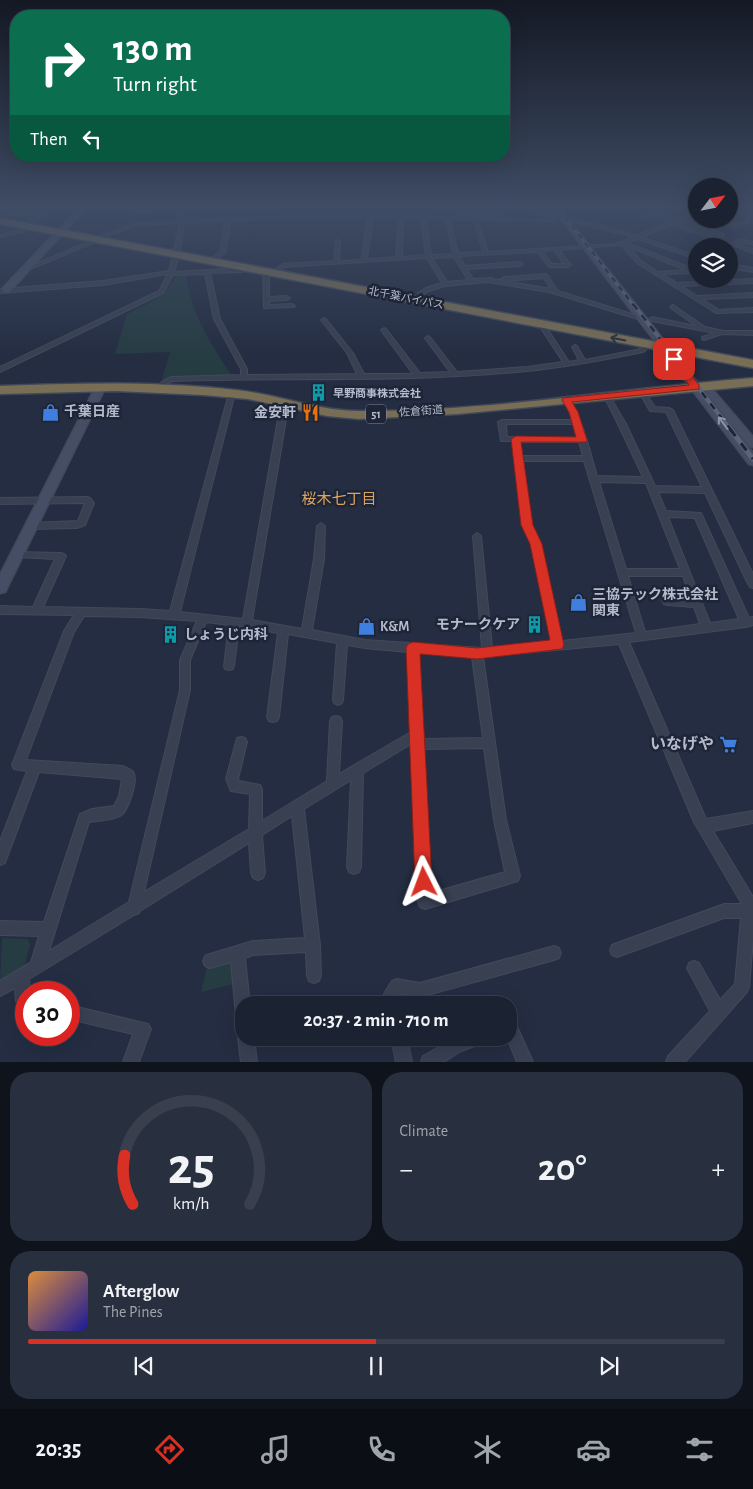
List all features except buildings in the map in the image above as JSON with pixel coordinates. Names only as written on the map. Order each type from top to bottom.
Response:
[{"type":"highway","name":"北千葉バイパス","points":[[200,258],[646,345],[667,343],[753,354]]},
{"type":"highway","name":"北千葉バイパス","points":[[219,258],[420,294],[667,343],[753,364]]},
{"type":"highway","name":"佐倉街道","points":[[0,390],[100,388],[232,393],[331,412],[357,415],[566,400],[753,382]]},
{"type":"street","points":[[3,290],[37,258]]},
{"type":"street","points":[[26,269],[53,258]]},
{"type":"street","points":[[0,370],[149,300],[164,289],[174,258]]},
{"type":"street","points":[[336,258],[336,262]]},
{"type":"street","points":[[278,269],[283,266],[412,258]]},
{"type":"street","points":[[429,258],[445,284]]},
{"type":"street","points":[[457,258],[471,280]]},
{"type":"street","points":[[515,258],[531,277]]},
{"type":"street","points":[[545,258],[551,266],[568,265],[562,258]]},
{"type":"street","points":[[598,258],[643,319],[667,343]]},
{"type":"street","points":[[599,258],[652,319],[667,343],[753,461]]},
{"type":"street","points":[[635,258],[639,262],[718,312],[753,310]]},
{"type":"street","points":[[660,258],[688,268]]},
{"type":"street","points":[[463,268],[520,264]]},
{"type":"street","points":[[3,290],[104,283],[170,273],[247,268]]},
{"type":"street","points":[[738,268],[753,270]]},
{"type":"street","points":[[266,271],[266,307],[292,306]]},
{"type":"street","points":[[658,273],[688,271]]},
{"type":"street","points":[[207,272],[217,319],[244,369],[244,377]]},
{"type":"street","points":[[420,294],[427,288],[471,280],[545,276],[557,292]]},
{"type":"street","points":[[487,280],[557,292],[643,319]]},
{"type":"street","points":[[677,285],[753,281]]},
{"type":"street","points":[[698,298],[753,295]]},
{"type":"street","points":[[266,299],[287,298]]},
{"type":"street","points":[[673,306],[703,329]]},
{"type":"street","points":[[652,319],[724,333],[753,333]]},
{"type":"street","points":[[324,320],[350,353],[361,375]]},
{"type":"street","points":[[542,325],[568,363]]},
{"type":"street","points":[[384,330],[418,375]]},
{"type":"street","points":[[704,338],[724,333]]},
{"type":"street","points":[[428,338],[455,374]]},
{"type":"street","points":[[158,389],[165,382],[172,379],[455,374],[583,361],[643,350],[646,345]]},
{"type":"street","points":[[575,347],[583,361]]},
{"type":"street","points":[[700,386],[753,444]]},
{"type":"street","points":[[0,588],[100,388]]},
{"type":"street","points":[[642,392],[654,409],[669,410],[753,584]]},
{"type":"street","points":[[174,615],[232,393]]},
{"type":"street","points":[[607,396],[628,434],[664,514],[707,629]]},
{"type":"street","points":[[566,400],[577,422],[642,637]]},
{"type":"street","points":[[247,623],[285,402]]},
{"type":"street","points":[[577,422],[502,422],[504,439],[582,440]]},
{"type":"street","points":[[516,439],[527,525],[536,544],[558,645]]},
{"type":"street","points":[[519,458],[588,459]]},
{"type":"street","points":[[594,479],[648,480]]},
{"type":"street","points":[[653,489],[708,490]]},
{"type":"street","points":[[0,501],[87,500],[90,502],[82,523],[78,525],[31,526]]},
{"type":"street","points":[[0,610],[174,615],[235,621],[342,640],[482,653],[642,637],[749,622],[698,515],[664,514]]},
{"type":"street","points":[[306,633],[318,559],[321,526]]},
{"type":"street","points":[[413,648],[425,902],[513,876],[500,820],[489,743],[482,653],[477,536]]},
{"type":"street","points":[[17,554],[61,556],[36,611]]},
{"type":"street","points":[[622,572],[686,573]]},
{"type":"street","points":[[667,601],[697,603]]},
{"type":"street","points":[[36,968],[84,818],[93,813],[116,812],[121,808],[129,776],[123,772],[18,765],[21,752],[69,631],[82,611]]},
{"type":"street","points":[[134,908],[185,690],[185,660],[203,618]]},
{"type":"street","points":[[229,666],[235,621]]},
{"type":"street","points":[[273,717],[284,629]]},
{"type":"street","points":[[622,639],[671,756],[703,826],[750,906],[742,987],[674,1062]]},
{"type":"street","points":[[338,700],[342,640]]},
{"type":"street","points":[[333,784],[336,721]]},
{"type":"street","points":[[0,989],[333,784],[417,739],[489,743]]},
{"type":"street","points":[[241,742],[232,779],[235,787],[256,789],[255,833],[258,873]]},
{"type":"street","points":[[0,858],[35,766]]},
{"type":"street","points":[[354,867],[357,770]]},
{"type":"street","points":[[297,806],[313,945],[314,976]]},
{"type":"street","points":[[703,826],[753,817]]},
{"type":"street","points":[[617,950],[724,911],[750,906]]},
{"type":"street","points":[[0,928],[48,929]]},
{"type":"street","points":[[210,962],[253,948],[313,945]]},
{"type":"street","points":[[237,953],[242,996]]},
{"type":"street","points":[[391,996],[397,986],[420,990],[554,953]]},
{"type":"street","points":[[694,968],[719,1012]]},
{"type":"street","points":[[22,976],[22,981]]},
{"type":"street","points":[[80,1015],[142,1029],[131,1062]]},
{"type":"street","points":[[517,1044],[525,1062]]},
{"type":"street","points":[[247,1046],[249,1062]]},
{"type":"street","points":[[401,1046],[404,1062]]},
{"type":"street","points":[[429,1062],[456,1046]]},
{"type":"shaded area","points":[[186,275],[193,304],[203,328],[231,375],[162,379],[170,352],[115,354],[127,314],[161,295],[176,276]]},
{"type":"shaded area","points":[[2,938],[28,939],[30,945],[23,971],[0,985]]},
{"type":"shaded area","points":[[227,961],[231,964],[234,984],[201,992],[207,967]]},
{"type":"railway","points":[[596,258],[634,306]]},
{"type":"railway","points":[[633,304],[731,430]]},
{"type":"railway","points":[[730,429],[753,459]]},
{"type":"place","name":"早野商事株式会社","points":[[319,393]]},
{"type":"place","name":"千葉日産","points":[[50,412]]},
{"type":"place","name":"金安軒","points":[[310,413]]},
{"type":"place","name":"三協テック株式会社 関東","points":[[578,603]]},
{"type":"place","name":"モナークケア","points":[[534,625]]},
{"type":"place","name":"K&M","points":[[366,627]]},
{"type":"place","name":"しょうじ内科","points":[[170,635]]},
{"type":"place","name":"いなげや","points":[[728,744]]},
{"type":"district","name":"桜木七丁目","points":[[339,499]]},
{"type":"route","points":[[424,882],[413,648],[477,653],[558,645],[536,544],[527,525],[516,439],[582,440],[573,412],[566,400],[696,387],[674,359]]}]
